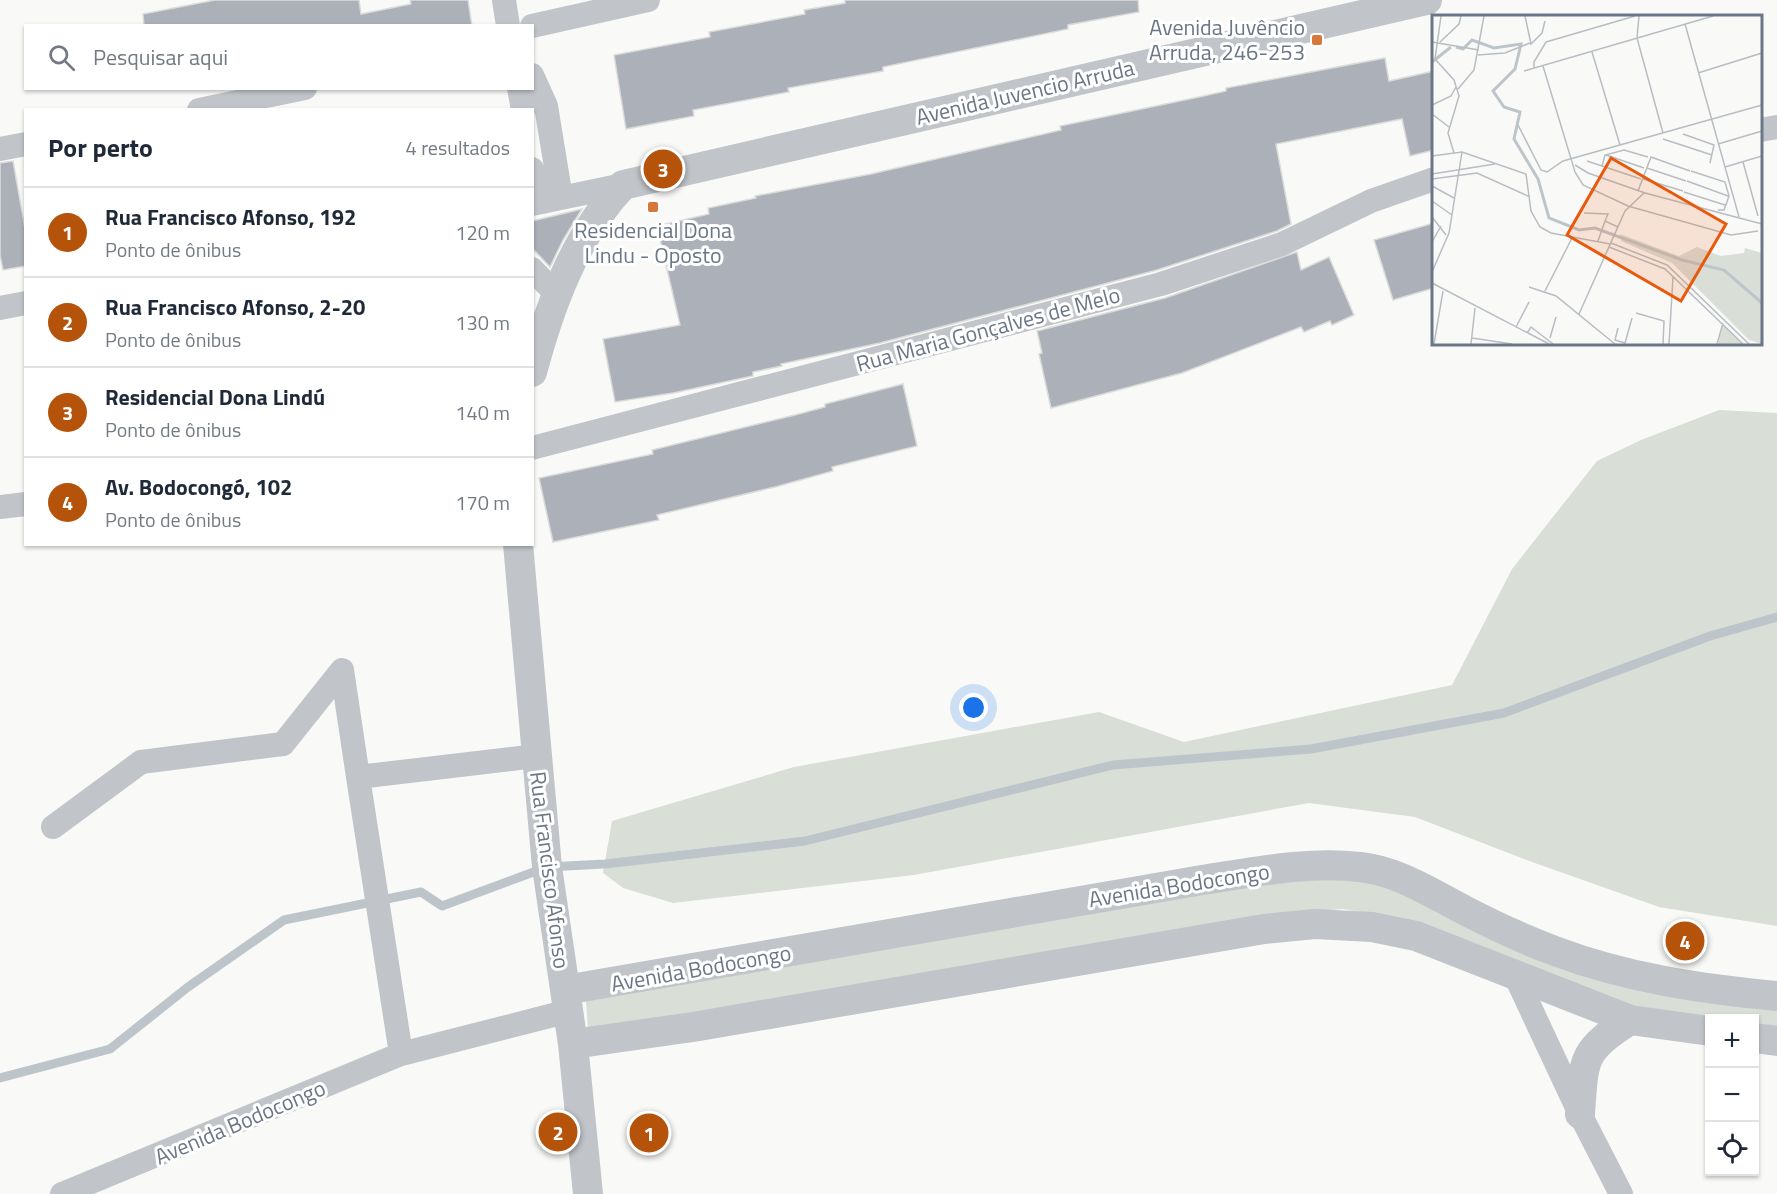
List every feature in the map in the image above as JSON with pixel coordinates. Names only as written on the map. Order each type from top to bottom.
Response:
[{"type":"street","points":[[504,0],[508,24]]},
{"type":"street","points":[[534,26],[648,0]]},
{"type":"street","name":"Avenida Juvencio Arruda","points":[[623,185],[1427,0]]},
{"type":"street","points":[[534,79],[546,106],[544,201]]},
{"type":"street","points":[[209,108],[295,90]]},
{"type":"street","points":[[519,90],[523,108]]},
{"type":"street","points":[[1762,130],[1777,127]]},
{"type":"street","points":[[0,149],[24,144]]},
{"type":"street","points":[[534,174],[544,201]]},
{"type":"street","name":"Rua Maria Gonçalves de Melo","points":[[534,447],[1161,284],[1282,244],[1371,201],[1432,180]]},
{"type":"street","points":[[544,201],[623,185]]},
{"type":"street","points":[[534,364],[546,313],[588,227],[623,185]]},
{"type":"street","points":[[534,275],[546,313]]},
{"type":"street","points":[[0,308],[24,303]]},
{"type":"street","points":[[0,507],[24,504]]},
{"type":"street","name":"Rua Francisco Afonso","points":[[518,546],[547,867],[573,1044],[588,1194]]},
{"type":"street","points":[[52,827],[141,762],[283,744],[342,670],[401,1054]]},
{"type":"street","points":[[358,777],[536,756]]},
{"type":"street","name":"Avenida Bodocongo","points":[[62,1194],[86,1190],[401,1054],[567,1000],[1202,880],[1305,865],[1361,867],[1396,874],[1468,912],[1556,951],[1626,972],[1702,989],[1777,996]]},
{"type":"street","points":[[573,1044],[693,1027],[1264,929],[1315,924],[1372,927],[1416,936],[1630,1020],[1705,1030]]},
{"type":"street","points":[[1514,973],[1580,1114],[1621,1194]]},
{"type":"street","points":[[1580,1114],[1583,1071],[1589,1055],[1601,1038],[1630,1020]]},
{"type":"street","points":[[1759,1039],[1777,1041]]},
{"type":"shaded area","points":[[1719,410],[1777,413],[1777,926],[1659,907],[1415,817],[1309,803],[914,875],[673,903],[623,888],[603,873],[612,821],[794,767],[1099,712],[1184,742],[1452,685],[1512,569],[1597,461],[1641,440]]},
{"type":"shaded area","points":[[1295,877],[1346,878],[1380,884],[1777,1005],[1777,1029],[1759,1027],[1759,1014],[1705,1014],[1705,1018],[1631,1012],[1394,918],[1343,909],[1276,914],[588,1030],[586,1001]]},
{"type":"building","points":[[215,0],[359,0],[361,14],[411,4],[410,0],[468,0],[472,24],[144,24],[143,14]]},
{"type":"building","points":[[845,0],[1138,0],[1139,12],[1068,25],[1068,29],[883,67],[883,71],[788,88],[789,92],[693,110],[694,116],[626,129],[614,55],[710,37],[709,32],[805,14],[804,10],[845,3]]},
{"type":"building","points":[[1385,58],[1389,81],[1432,71],[1432,150],[1410,156],[1402,119],[1276,144],[1291,224],[1277,231],[1157,270],[880,343],[781,364],[782,366],[753,372],[753,376],[673,393],[615,402],[603,339],[680,325],[657,226],[709,214],[708,208],[756,198],[755,196],[871,174],[1061,130],[1060,126],[1226,91],[1226,88]]},
{"type":"building","points":[[13,161],[24,223],[24,266],[3,270],[0,255],[0,163]]},
{"type":"building","points":[[582,209],[550,267],[534,250],[534,221]]},
{"type":"building","points":[[1432,224],[1432,289],[1393,300],[1374,240]]},
{"type":"building","points":[[1297,252],[1301,270],[1329,257],[1354,315],[1332,325],[1330,321],[1304,332],[1301,327],[1182,373],[1051,408],[1039,354],[1042,353],[1037,331],[1165,298]]},
{"type":"building","points":[[903,384],[917,446],[832,467],[833,471],[775,487],[657,515],[659,520],[553,542],[539,478],[653,454],[652,450],[795,415],[825,407],[825,404]]},
{"type":"waterway","points":[[0,1078],[110,1049],[188,987],[284,920],[421,892],[442,906],[547,867],[605,864],[805,841],[1113,765],[1311,749],[1504,713],[1710,636],[1777,617]]},
{"type":"place","name":"Avenida Juvêncio Arruda, 246-253","points":[[1317,40]]},
{"type":"place","name":"Residencial Dona Lindú","points":[[663,169]]},
{"type":"place","name":"Residencial Dona Lindu - Oposto","points":[[653,207]]},
{"type":"place","name":"Av. Bodocongó, 102","points":[[1685,941]]},
{"type":"place","name":"Rua Francisco Afonso, 2-20","points":[[558,1132]]},
{"type":"place","name":"Rua Francisco Afonso, 192","points":[[649,1133]]}]
